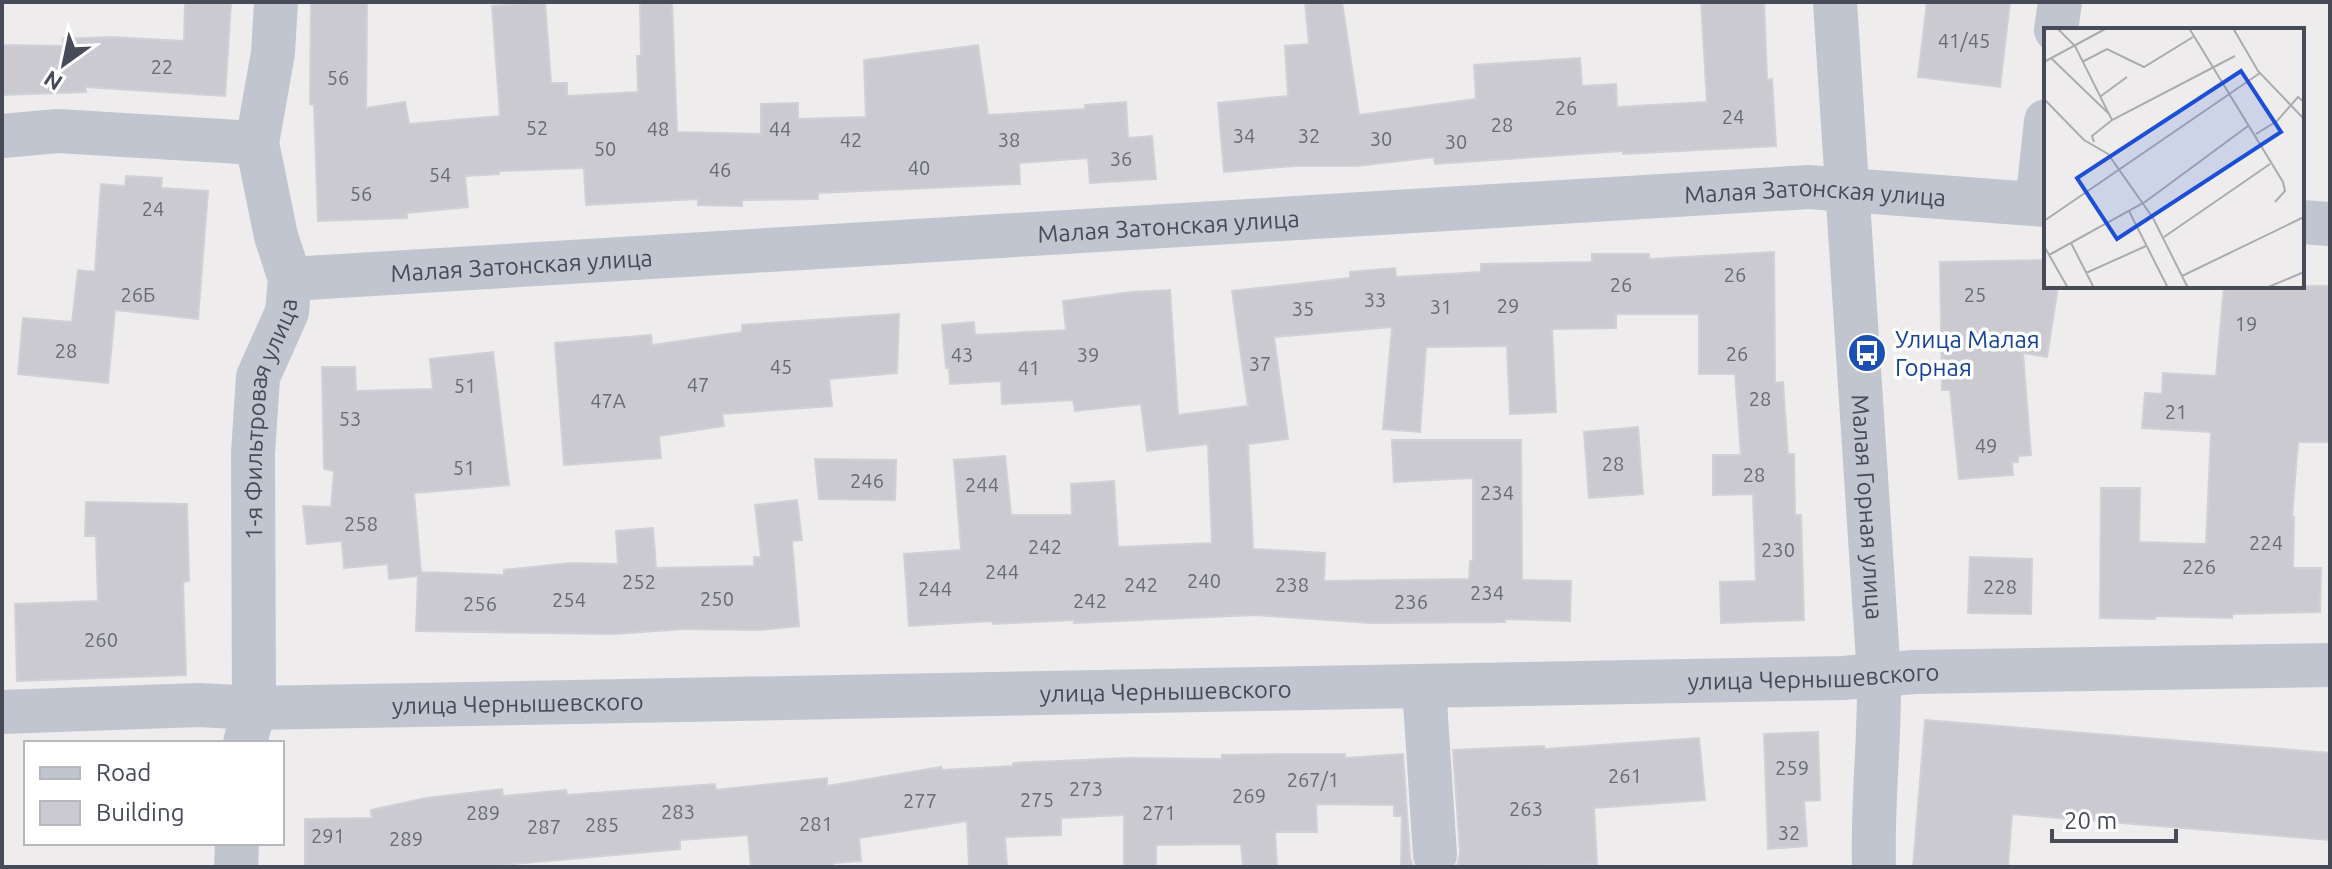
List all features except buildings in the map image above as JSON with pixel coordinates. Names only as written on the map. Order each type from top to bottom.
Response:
[{"type":"street","name":"1-я Фильтровая улица","points":[[249,726],[253,453],[258,377],[287,312],[290,279],[276,236],[257,143],[273,53],[276,2]]},
{"type":"street","name":"Малая Горная улица","points":[[1835,2],[1879,676],[1880,718],[1872,826],[1874,867]]},
{"type":"street","points":[[2056,28],[2060,2]]},
{"type":"street","points":[[2,136],[58,131],[257,143]]},
{"type":"street","points":[[2041,204],[2044,154]]},
{"type":"street","name":"Малая Затонская улица","points":[[290,279],[1809,187],[2041,204]]},
{"type":"street","points":[[2304,222],[2330,224]]},
{"type":"street","name":"улица Чернышевского","points":[[2,712],[199,705],[249,726],[1424,686],[1879,676],[1914,672],[2330,665]]},
{"type":"street","points":[[1424,686],[1435,855]]},
{"type":"street","points":[[236,867],[237,845]]},
{"type":"place","name":"Улица Малая Горная","points":[[1867,353]]}]
